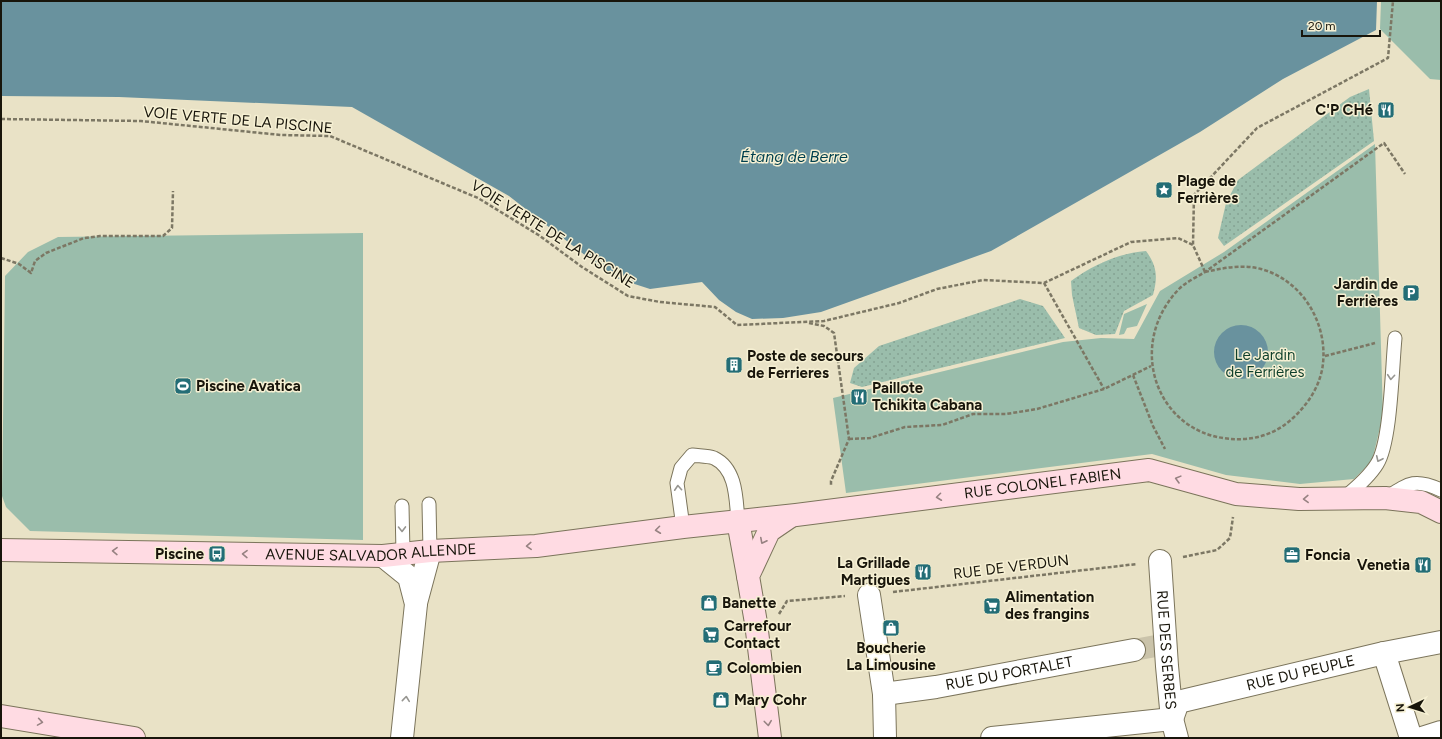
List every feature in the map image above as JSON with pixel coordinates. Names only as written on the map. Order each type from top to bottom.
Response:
[{"type":"main road","name":"RUE COLONEL FABIEN","points":[[738,521],[792,516],[1149,470],[1236,494],[1299,499],[1385,498],[1421,502],[1441,512]]},
{"type":"main road","points":[[748,576],[768,531],[792,516]]},
{"type":"main road","name":"AVENUE SALVADOR ALLENDE","points":[[1,550],[393,554],[536,546],[738,521]]},
{"type":"main road","points":[[738,521],[756,623],[770,738]]},
{"type":"main road","points":[[1,716],[134,738]]},
{"type":"street","points":[[402,738],[416,604],[430,551]]},
{"type":"street","points":[[393,554],[409,577],[416,604]]},
{"type":"street","name":"RUE DES SERBES","points":[[1160,561],[1163,644],[1175,729]]},
{"type":"street","points":[[869,594],[884,694],[885,738]]},
{"type":"street","name":"RUE DU PEUPLE","points":[[1175,729],[1178,702],[1384,653],[1441,642]]},
{"type":"street","name":"RUE DU PORTALET","points":[[884,694],[936,687],[1134,650]]},
{"type":"street","points":[[1384,653],[1411,738]]},
{"type":"street","points":[[992,738],[1175,729]]},
{"type":"street","points":[[1422,738],[1441,732]]},
{"type":"lane","points":[[1345,498],[1376,465],[1382,454],[1388,421],[1395,338]]},
{"type":"lane","points":[[683,527],[677,483],[681,468],[692,455],[714,458],[726,467],[735,487],[738,521]]},
{"type":"lane","points":[[1385,498],[1408,484],[1427,484],[1441,490]]},
{"type":"lane","points":[[429,504],[430,551]]},
{"type":"lane","points":[[393,554],[402,506]]},
{"type":"path","points":[[1205,272],[1193,245],[1194,195],[1257,128],[1388,58],[1393,1]]},
{"type":"path","name":"VOIE VERTE DE LA PISCINE","points":[[1,120],[142,121],[281,135],[330,136],[478,198],[540,236],[582,267],[628,296],[660,302],[715,307],[737,325],[806,323]]},
{"type":"path","points":[[1205,272],[1233,266],[1247,267],[1262,269],[1288,281],[1308,302],[1321,327],[1325,356],[1319,384],[1302,410],[1283,427],[1257,438],[1229,440],[1201,432],[1178,416],[1160,394],[1151,366],[1152,337],[1162,310],[1180,287],[1205,272],[1384,143],[1405,174]]},
{"type":"path","points":[[1,258],[19,264],[31,273],[35,261],[46,253],[84,238],[100,236],[163,236],[172,228],[173,192]]},
{"type":"path","points":[[806,323],[824,321],[899,303],[937,289],[983,280],[1044,283],[1131,242],[1178,238],[1193,245]]},
{"type":"path","points":[[1044,283],[1104,389]]},
{"type":"path","points":[[806,323],[824,326],[834,333],[849,439],[831,481],[832,511]]},
{"type":"path","points":[[1325,356],[1395,338]]},
{"type":"path","points":[[849,439],[870,438],[905,427],[942,425],[973,414],[1006,414],[1037,410],[1104,389],[1151,366]]},
{"type":"path","points":[[1133,375],[1153,426],[1167,452],[1161,474]]},
{"type":"path","name":"RUE DE VERDUN","points":[[756,623],[776,620],[787,601],[869,594],[1160,561],[1217,550],[1230,538],[1236,494]]},
{"type":"green space","points":[[1381,1],[1441,1],[1441,80],[1430,79],[1380,29]]},
{"type":"green space","points":[[1369,89],[1374,141],[1224,246],[1218,238],[1226,203],[1238,180],[1350,97]]},
{"type":"green space","name":"Le Jardin de Ferrières","points":[[1375,144],[1383,415],[1372,461],[1354,479],[1300,484],[1226,475],[1152,454],[846,493],[833,398],[1063,342],[1101,338],[1134,339],[1160,291],[1224,252]]},
{"type":"green space","name":"Piscine Avatica","points":[[363,233],[363,540],[30,531],[6,507],[2,496],[5,276],[28,252],[58,237]]},
{"type":"green space","points":[[1146,251],[1150,256],[1156,272],[1156,283],[1153,295],[1124,311],[1115,334],[1096,335],[1079,328],[1072,295],[1071,281],[1097,265],[1116,257]]},
{"type":"green space","points":[[1020,299],[1043,306],[1065,338],[862,387],[850,383],[854,368],[879,346]]},
{"type":"green space","points":[[1147,304],[1137,326],[1127,328],[1124,334],[1119,335],[1124,314]]},
{"type":"water","name":"Étang de Berre","points":[[1,1],[1377,1],[1376,30],[1283,79],[1200,132],[991,251],[821,312],[783,318],[752,319],[736,312],[719,300],[702,282],[650,289],[613,277],[509,196],[352,107],[119,97],[1,96]]},
{"type":"water","points":[[1236,325],[1246,325],[1256,329],[1264,337],[1268,347],[1268,357],[1264,367],[1256,375],[1246,379],[1236,379],[1226,375],[1218,367],[1214,357],[1214,347],[1218,337],[1226,329]]},
{"type":"tunnel","points":[[1134,650],[1161,645]]},
{"type":"place","name":"C'P CHé","points":[[1386,110]]},
{"type":"place","name":"Plage de Ferrières","points":[[1164,190]]},
{"type":"place","name":"Jardin de Ferrières","points":[[1411,293]]},
{"type":"place","name":"Poste de secours de Ferrieres","points":[[734,365]]},
{"type":"place","name":"Piscine Avatica","points":[[183,386]]},
{"type":"place","name":"Paillote Tchikita Cabana","points":[[859,397]]},
{"type":"place","name":"Piscine","points":[[217,554]]},
{"type":"place","name":"Foncia","points":[[1292,555]]},
{"type":"place","name":"Venetia","points":[[1423,565]]},
{"type":"place","name":"La Grillade Martigues","points":[[923,572]]},
{"type":"place","name":"Banette","points":[[709,603]]},
{"type":"place","name":"Alimentation des frangins","points":[[992,606]]},
{"type":"place","name":"Boucherie La Limousine","points":[[891,628]]},
{"type":"place","name":"Carrefour Contact","points":[[711,635]]},
{"type":"place","name":"Colombien","points":[[714,668]]},
{"type":"place","name":"Mary Cohr","points":[[721,700]]}]
